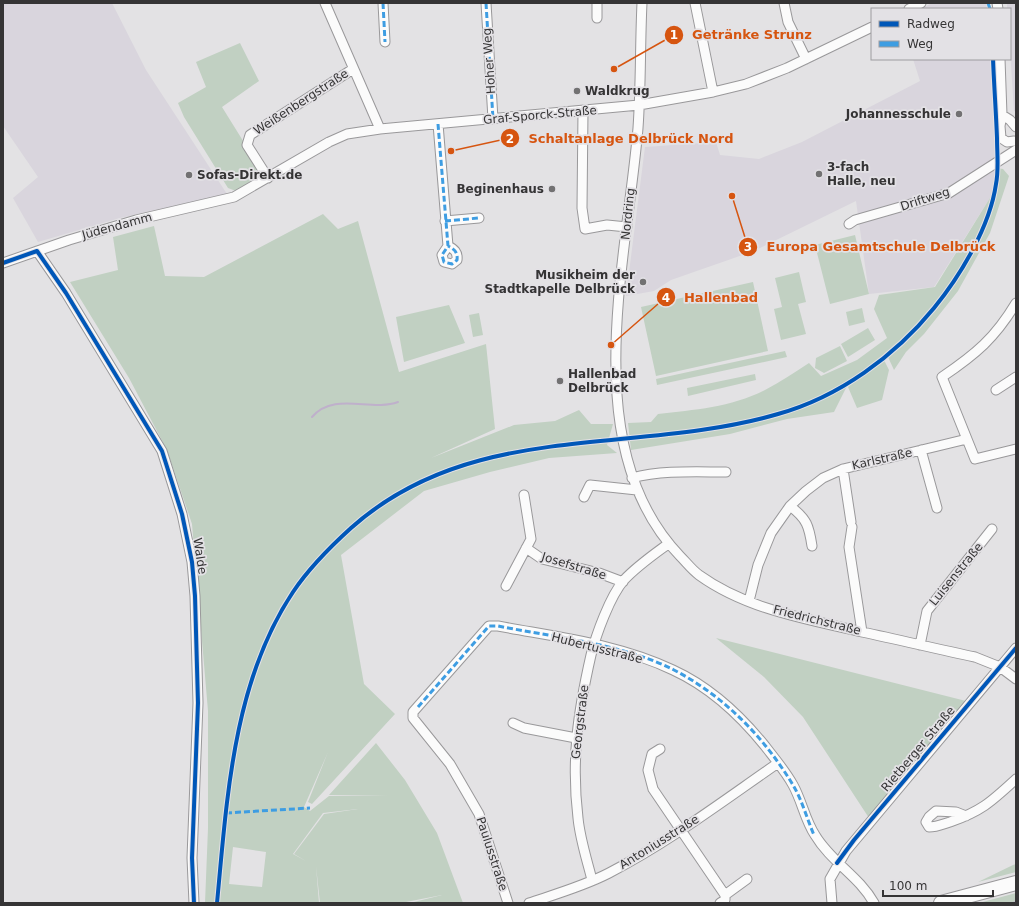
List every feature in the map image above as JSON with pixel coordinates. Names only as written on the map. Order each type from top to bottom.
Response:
[{"type":"main road","points":[[941,903],[1016,883]]},
{"type":"street","points":[[325,3],[380,129]]},
{"type":"street","points":[[383,3],[385,42]]},
{"type":"street","name":"Hoher Weg","points":[[486,3],[493,119]]},
{"type":"street","points":[[596,3],[598,18]]},
{"type":"street","name":"Nordring","points":[[632,478],[625,454],[621,425],[616,342],[618,309],[638,126],[642,3]]},
{"type":"street","points":[[695,3],[713,92]]},
{"type":"street","points":[[784,3],[788,22],[806,59]]},
{"type":"street","points":[[911,8],[921,3]]},
{"type":"street","name":"Graf-Sporck-Straße","points":[[234,197],[328,142],[347,134],[380,129],[639,105],[713,92],[746,84],[806,59],[871,27]]},
{"type":"street","points":[[1000,60],[1002,115],[1000,126],[1001,138],[1007,142],[1015,142]]},
{"type":"street","name":"Weißenbergstraße","points":[[268,178],[247,145],[250,136],[353,68]]},
{"type":"street","points":[[583,111],[582,208],[585,229],[607,225],[627,227]]},
{"type":"street","points":[[1002,115],[1010,120],[1016,128]]},
{"type":"street","points":[[438,124],[448,246]]},
{"type":"street","name":"Driftweg","points":[[849,224],[855,220],[949,193],[1015,142]]},
{"type":"street","name":"Jüdendamm","points":[[3,263],[136,220],[234,197]]},
{"type":"street","points":[[445,221],[479,218]]},
{"type":"street","name":"Walde","points":[[38,251],[66,293],[162,451],[181,509],[192,562],[195,596],[198,703],[192,858],[194,903]]},
{"type":"street","points":[[1016,303],[1004,322],[984,346],[972,357],[942,376],[975,459],[1016,449]]},
{"type":"street","points":[[996,390],[1016,377]]},
{"type":"street","name":"Karlstraße","points":[[748,601],[758,565],[771,533],[790,506],[824,478],[843,469],[967,439]]},
{"type":"street","name":"Karlstraße","points":[[922,450],[937,508]]},
{"type":"street","name":"Karlstraße","points":[[843,469],[851,524],[849,547],[862,632]]},
{"type":"street","points":[[584,497],[590,485],[637,490],[632,478],[643,475],[679,472],[726,472]]},
{"type":"street","name":"Friedrichstraße","points":[[637,490],[653,522],[668,544],[698,574],[722,589],[748,601],[796,618],[975,657],[1000,667],[1016,679]]},
{"type":"street","name":"Josefstraße","points":[[506,586],[531,539],[524,495]]},
{"type":"street","points":[[790,506],[802,515],[809,527],[812,546]]},
{"type":"street","name":"Luisenstraße","points":[[920,645],[927,611],[992,529]]},
{"type":"street","name":"Georgstraße","points":[[592,880],[578,820],[574,771],[580,701],[594,644],[604,617],[623,582],[640,565],[668,544]]},
{"type":"street","name":"Josefstraße","points":[[526,548],[542,559],[599,573],[623,582]]},
{"type":"street","name":"Hubertusstraße","points":[[418,707],[489,626],[498,626],[594,644],[634,655],[674,670],[712,693],[748,724],[794,786],[814,835],[826,853],[856,879],[874,903]]},
{"type":"street","name":"Rietberger Straße","points":[[833,902],[830,879],[837,863],[854,840],[1016,648]]},
{"type":"street","name":"Paulusstraße","points":[[418,707],[413,712],[413,718],[450,764],[479,814],[511,903]]},
{"type":"street","points":[[513,723],[524,728],[576,738]]},
{"type":"street","points":[[660,749],[652,754],[648,770],[653,789],[681,830],[722,899],[747,879]]},
{"type":"street","name":"Antoniusstraße","points":[[529,903],[609,873],[681,830],[778,763]]},
{"type":"street","points":[[966,816],[981,809],[1016,779]]},
{"type":"shaded area","points":[[3,3],[112,3],[146,70],[227,194],[120,218],[38,242],[13,198],[38,177],[3,126]]},
{"type":"shaded area","points":[[932,3],[986,3],[987,8],[923,8]]},
{"type":"shaded area","points":[[1007,3],[1016,3],[1016,112],[1014,111],[1011,60],[1011,8],[1007,8]]},
{"type":"shaded area","points":[[913,60],[990,60],[996,165],[993,193],[934,287],[869,294],[856,201],[754,251],[671,280],[654,291],[626,296],[645,147],[716,142],[720,155],[759,159],[802,142],[920,81]]},
{"type":"green space","points":[[240,43],[259,81],[222,107],[263,173],[236,191],[228,188],[184,117],[178,103],[206,87],[196,62]]},
{"type":"green space","points":[[996,168],[1003,169],[1009,176],[990,233],[958,291],[924,334],[906,352],[894,370],[888,357],[884,360],[889,370],[882,400],[857,408],[848,387],[879,363],[847,386],[834,412],[787,419],[730,434],[631,450],[628,423],[651,422],[658,414],[713,407],[752,396],[765,390],[809,363],[821,376],[857,360],[887,338],[874,309],[879,295],[935,287],[993,193]]},
{"type":"green space","points":[[323,214],[338,229],[358,221],[399,372],[486,344],[495,429],[431,458],[514,425],[555,421],[579,410],[591,424],[613,424],[607,445],[617,453],[549,458],[490,472],[424,491],[341,555],[364,684],[395,714],[312,804],[308,802],[328,752],[304,807],[310,811],[329,796],[388,796],[329,795],[376,743],[405,780],[437,833],[463,903],[410,903],[442,895],[401,903],[320,903],[316,866],[319,903],[205,903],[208,828],[208,711],[192,524],[167,450],[129,378],[70,282],[118,270],[113,237],[154,226],[165,276],[204,277]],"holes":[[[358,809],[324,814],[294,854],[306,861],[293,854],[323,813]],[[233,847],[266,852],[262,887],[229,884]]]},
{"type":"green space","points":[[855,235],[869,294],[830,304],[815,245]]},
{"type":"green space","points":[[799,272],[806,302],[798,304],[806,334],[781,340],[774,309],[782,307],[775,278]]},
{"type":"green space","points":[[753,282],[768,351],[656,376],[641,307]]},
{"type":"green space","points":[[449,305],[465,343],[404,362],[396,317]]},
{"type":"green space","points":[[862,308],[865,322],[849,326],[846,312]]},
{"type":"green space","points":[[479,313],[483,335],[473,337],[469,315]]},
{"type":"green space","points":[[868,328],[875,340],[848,357],[841,344]]},
{"type":"green space","points":[[840,346],[847,361],[824,373],[815,368],[816,358]]},
{"type":"green space","points":[[785,351],[787,357],[657,385],[656,379]]},
{"type":"green space","points":[[755,374],[756,380],[688,396],[687,388]]},
{"type":"green space","points":[[716,638],[966,701],[869,818],[803,717],[764,677]]},
{"type":"green space","points":[[1016,864],[1016,872],[978,882],[1013,865]]},
{"type":"green space","points":[[1016,893],[1016,902],[979,903]]},
{"type":"waterway","points":[[312,417],[321,409],[342,403],[376,405],[398,402]]},
{"type":"marked path","points":[[383,3],[385,42]]},
{"type":"marked path","points":[[486,3],[493,119]]},
{"type":"marked path","points":[[988,3],[990,8]]},
{"type":"marked path","points":[[438,124],[448,246],[442,255],[444,262],[452,264],[457,260],[457,255],[454,250],[448,246]]},
{"type":"marked path","points":[[445,221],[479,218]]},
{"type":"marked path","points":[[418,707],[489,626],[498,626],[588,642],[633,654],[654,661],[692,680],[710,692],[741,719],[756,734],[782,767],[802,803],[814,835]]},
{"type":"marked path","points":[[226,813],[310,808]]},
{"type":"cycle path","points":[[217,903],[230,782],[236,742],[245,702],[257,664],[273,627],[293,592],[320,558],[351,528],[398,494],[449,470],[502,455],[556,446],[668,434],[723,426],[778,414],[801,407],[823,397],[864,373],[884,358],[919,326],[954,281],[981,233],[993,200],[998,161],[993,60]]},
{"type":"cycle path","points":[[3,263],[37,251],[66,293],[162,451],[182,514],[192,562],[195,596],[198,703],[192,858],[194,903]]},
{"type":"cycle path","points":[[837,863],[854,840],[1016,648]]},
{"type":"place","name":"Getränke Strunz","points":[[614,69]]},
{"type":"place","name":"Waldkrug","points":[[577,91]]},
{"type":"place","name":"Johannesschule","points":[[959,114]]},
{"type":"place","name":"Schaltanlage Delbrück Nord","points":[[451,151]]},
{"type":"place","name":"3-fach Halle, neu","points":[[819,174]]},
{"type":"place","name":"Sofas-Direkt.de","points":[[189,175]]},
{"type":"place","name":"Beginenhaus","points":[[552,189]]},
{"type":"place","name":"Europa Gesamtschule Delbrück","points":[[732,196]]},
{"type":"place","name":"Musikheim der Stadtkapelle Delbrück","points":[[643,282]]},
{"type":"place","name":"Hallenbad","points":[[611,345]]},
{"type":"place","name":"Hallenbad Delbrück","points":[[560,381]]}]
